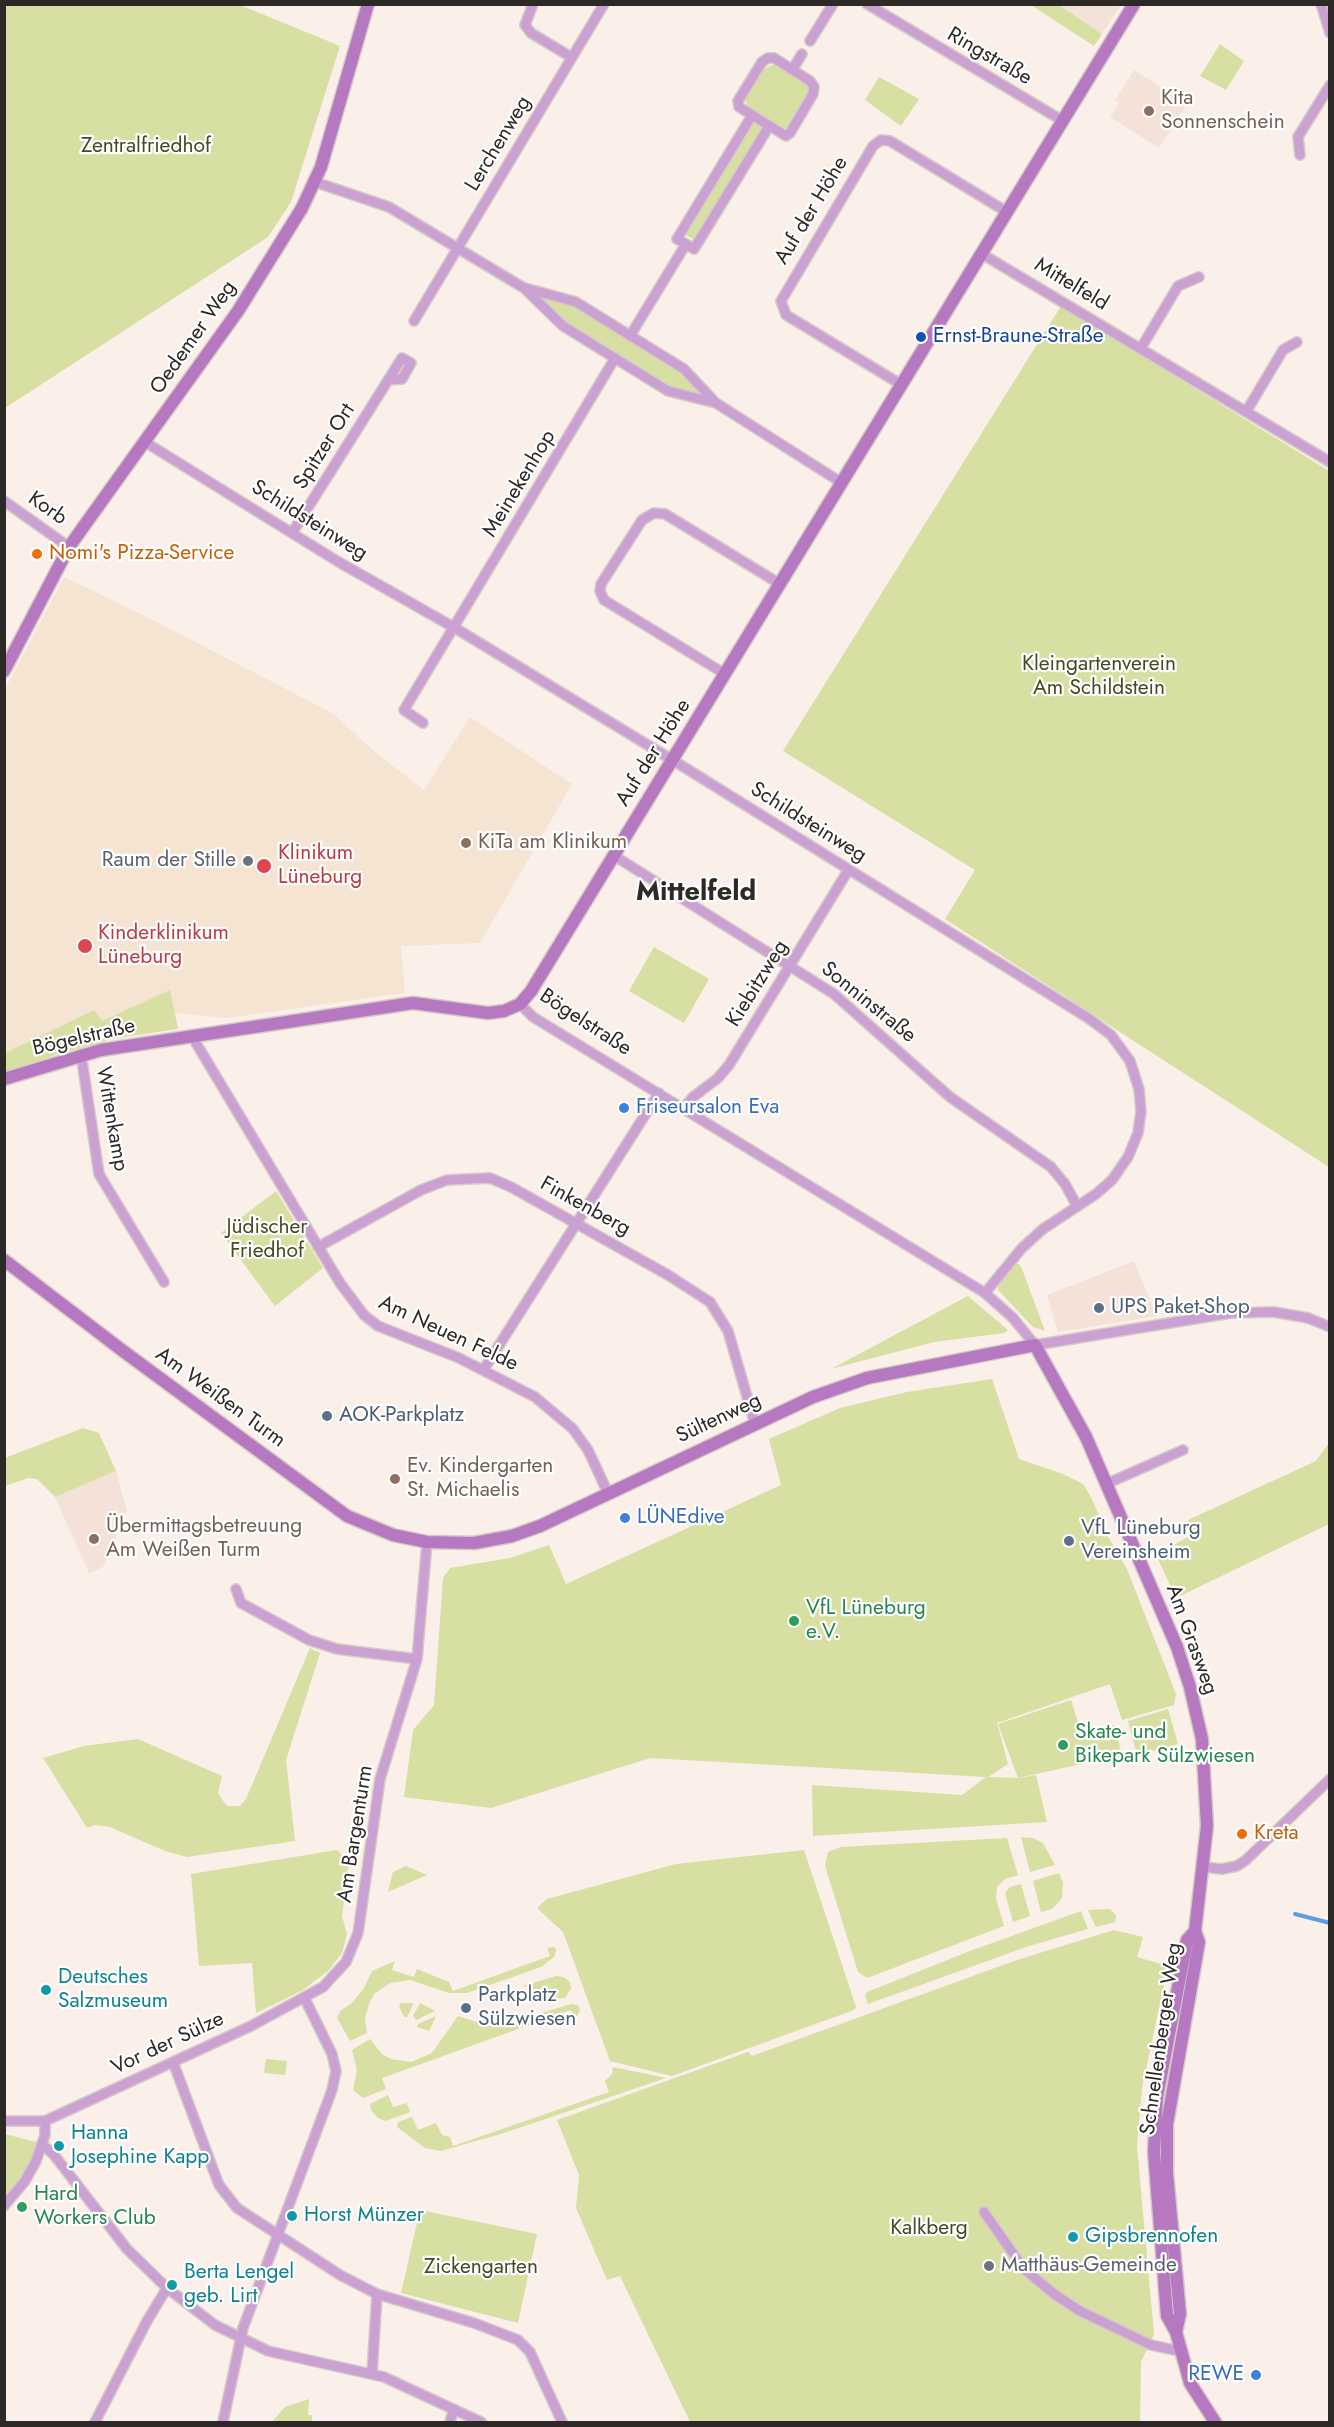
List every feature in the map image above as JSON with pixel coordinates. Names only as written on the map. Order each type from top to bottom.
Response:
[{"type":"street","name":"Oedemer Weg","points":[[4,671],[69,547],[238,311],[302,208],[315,182],[368,4]]},
{"type":"street","points":[[533,4],[525,25],[531,33],[571,57]]},
{"type":"street","name":"Lerchenweg","points":[[457,249],[604,4]]},
{"type":"street","points":[[810,41],[833,4]]},
{"type":"street","name":"Ringstraße","points":[[867,4],[1063,121]]},
{"type":"street","name":"Auf der Höhe","points":[[520,1004],[531,991],[673,760],[1134,4]]},
{"type":"street","points":[[1321,4],[1329,33]]},
{"type":"street","points":[[792,70],[802,54]]},
{"type":"street","points":[[774,58],[792,70],[810,81],[813,94],[790,134],[782,136],[751,117],[739,107],[738,100],[762,62],[774,58]]},
{"type":"street","points":[[1300,155],[1298,136],[1329,85]]},
{"type":"street","points":[[751,117],[677,239],[694,249],[768,128]]},
{"type":"street","name":"Auf der Höhe","points":[[902,385],[786,315],[781,301],[873,146],[881,140],[890,141],[1007,212]]},
{"type":"street","points":[[315,182],[389,207],[524,288],[563,326],[668,391],[716,403]]},
{"type":"street","points":[[630,336],[686,244]]},
{"type":"street","points":[[414,321],[457,249]]},
{"type":"street","name":"Mittelfeld","points":[[982,254],[1329,462]]},
{"type":"street","points":[[1141,348],[1178,286],[1199,278]]},
{"type":"street","points":[[524,288],[576,302],[684,369],[716,403],[842,483]]},
{"type":"street","points":[[1246,412],[1282,350],[1297,342]]},
{"type":"street","name":"Meinekenhop","points":[[455,628],[615,358]]},
{"type":"street","name":"Spitzer Ort","points":[[292,532],[388,380]]},
{"type":"street","name":"Schildsteinweg","points":[[145,442],[337,561],[455,628],[673,760],[1102,1027],[1117,1042],[1130,1061],[1139,1089],[1141,1111],[1138,1133],[1128,1157],[1112,1180],[1077,1206]]},
{"type":"street","name":"Korb","points":[[4,501],[69,547]]},
{"type":"street","points":[[725,674],[604,600],[600,591],[601,584],[642,520],[654,513],[665,514],[780,584]]},
{"type":"street","points":[[423,723],[404,710],[455,628]]},
{"type":"street","name":"Sonninstraße","points":[[613,855],[791,966],[850,1006],[950,1097],[1051,1167],[1065,1184],[1077,1206]]},
{"type":"street","name":"Kiebitzweg","points":[[684,1108],[729,1065],[849,869]]},
{"type":"street","name":"Bögelstraße","points":[[4,1079],[81,1054],[114,1047],[193,1038],[413,1003],[488,1013],[504,1011],[520,1004],[533,1017],[985,1293],[1013,1318],[1035,1345]]},
{"type":"street","name":"Am Neuen Felde","points":[[193,1038],[351,1301],[378,1326],[484,1369],[535,1397],[573,1429],[588,1450],[609,1493]]},
{"type":"street","name":"Wittenkamp","points":[[81,1054],[99,1174],[164,1282]]},
{"type":"street","points":[[484,1369],[658,1093]]},
{"type":"street","name":"Finkenberg","points":[[318,1246],[421,1190],[447,1180],[469,1177],[490,1178],[578,1223],[710,1302],[728,1331],[755,1424]]},
{"type":"street","points":[[985,1293],[1022,1248],[1043,1229],[1077,1206]]},
{"type":"street","name":"Am Weißen Turm","points":[[4,1260],[347,1516],[393,1535],[427,1542]]},
{"type":"street","points":[[1035,1345],[1231,1312],[1274,1311],[1308,1318],[1329,1327]]},
{"type":"street","name":"Sültenweg","points":[[427,1542],[474,1544],[512,1536],[540,1526],[813,1397],[867,1378],[1035,1345]]},
{"type":"street","name":"Am Grasweg","points":[[1035,1345],[1086,1437],[1178,1647],[1202,1739],[1207,1826],[1204,1867]]},
{"type":"street","points":[[1107,1484],[1183,1450]]},
{"type":"street","name":"Am Bargenturm","points":[[305,1999],[336,1976],[346,1962],[358,1933],[380,1779],[417,1659],[427,1542]]},
{"type":"street","points":[[236,1588],[241,1603],[309,1640],[337,1648],[417,1659]]},
{"type":"street","points":[[1204,1867],[1222,1869],[1237,1866],[1246,1860],[1329,1779]]},
{"type":"street","points":[[1317,1791],[1329,1794]]},
{"type":"street","name":"Schnellenberger Weg","points":[[1204,1867],[1195,1931],[1199,1942],[1167,2124],[1167,2174],[1180,2314],[1176,2332],[1179,2351],[1193,2389],[1215,2422]]},
{"type":"street","points":[[224,2422],[241,2338],[332,2090],[336,2071],[332,2054],[305,1999]]},
{"type":"street","name":"Vor der Sülze","points":[[45,2121],[305,1999]]},
{"type":"street","points":[[173,2062],[219,2185],[226,2198],[237,2208],[340,2275],[377,2294],[518,2340],[530,2352],[562,2422]]},
{"type":"street","points":[[4,2121],[45,2121],[42,2144],[25,2181],[4,2206]]},
{"type":"street","points":[[42,2144],[54,2155],[128,2250],[167,2288],[215,2325],[268,2351],[372,2373],[482,2422]]},
{"type":"street","points":[[984,2212],[1024,2269],[1054,2294],[1080,2311],[1151,2345],[1179,2351]]},
{"type":"street","points":[[95,2422],[147,2321],[167,2288]]},
{"type":"street","points":[[372,2373],[377,2294]]},
{"type":"street","points":[[450,2422],[454,2409]]},
{"type":"shaded area","points":[[1059,5],[1121,5],[1102,34]]},
{"type":"shaded area","name":"Kita Sonnenschein","points":[[1134,70],[1187,104],[1159,148],[1110,117],[1119,103],[1115,100]]},
{"type":"shaded area","name":"Klinikum Lüneburg","points":[[64,577],[153,620],[332,713],[376,753],[424,790],[470,717],[572,784],[480,943],[401,946],[405,993],[227,1018],[164,1012],[5,1056],[4,691]]},
{"type":"shaded area","points":[[1134,1261],[1157,1316],[1058,1332],[1047,1295]]},
{"type":"shaded area","name":"Übermittagsbetreuung Am Weißen Turm","points":[[116,1471],[127,1511],[103,1567],[89,1573],[55,1497]]},
{"type":"green space","name":"Zentralfriedhof","points":[[5,4],[240,5],[340,46],[291,202],[268,237],[5,408]]},
{"type":"green space","points":[[1031,5],[1059,5],[1102,34],[1094,46]]},
{"type":"green space","points":[[1220,44],[1244,61],[1226,90],[1200,76]]},
{"type":"green space","points":[[775,64],[809,89],[809,96],[792,125],[780,130],[750,111],[746,103],[746,94],[761,70]]},
{"type":"green space","points":[[879,77],[919,99],[901,126],[865,100]]},
{"type":"green space","points":[[752,122],[765,129],[696,241],[684,234]]},
{"type":"green space","points":[[534,294],[574,306],[681,372],[706,398],[668,387],[566,324]]},
{"type":"green space","name":"Kleingartenverein Am Schildstein","points":[[1061,306],[1329,471],[1329,1167],[945,919],[975,870],[783,751]]},
{"type":"green space","points":[[654,947],[709,979],[684,1023],[629,991]]},
{"type":"green space","points":[[170,990],[178,1029],[112,1039],[55,1055],[5,1074],[5,1053],[94,1010],[102,1021]]},
{"type":"green space","name":"Jüdischer Friedhof","points":[[276,1191],[323,1268],[275,1306],[221,1233]]},
{"type":"green space","points":[[1014,1264],[1019,1264],[1022,1269],[1045,1331],[1033,1327],[998,1290],[999,1284]]},
{"type":"green space","points":[[968,1296],[1008,1330],[1004,1333],[934,1342],[831,1369]]},
{"type":"green space","name":"VfL Lüneburg e.V.","points":[[992,1379],[1019,1459],[1063,1474],[1083,1484],[1092,1499],[1109,1538],[1127,1569],[1176,1694],[1174,1705],[1122,1720],[1110,1684],[997,1723],[1008,1764],[988,1777],[1020,1778],[1036,1775],[1047,1822],[813,1836],[812,1785],[962,1795],[986,1777],[650,1758],[491,1808],[404,1797],[413,1730],[434,1705],[443,1578],[450,1568],[510,1558],[549,1545],[566,1584],[781,1485],[769,1439],[840,1408],[907,1392]]},
{"type":"green space","points":[[83,1428],[99,1433],[116,1471],[55,1497],[37,1479],[28,1478],[5,1486],[5,1458]]},
{"type":"green space","points":[[1329,1443],[1329,1524],[1176,1598],[1156,1555],[1193,1534],[1188,1520],[1316,1461]]},
{"type":"green space","points":[[310,1648],[320,1653],[286,1760],[295,1841],[187,1857],[165,1851],[110,1827],[95,1825],[87,1828],[43,1758],[84,1746],[138,1739],[222,1776],[218,1793],[228,1806],[240,1806],[246,1799]]},
{"type":"green space","name":"Skate- und Bikepark Sülzwiesen","points":[[1071,1700],[1082,1735],[1114,1725],[1122,1755],[1018,1778],[998,1724]]},
{"type":"green space","points":[[1168,1709],[1178,1744],[1137,1755],[1128,1721]]},
{"type":"green space","points":[[1021,1837],[1033,1838],[1043,1843],[1055,1865],[1030,1872]]},
{"type":"green space","points":[[1007,1838],[1018,1875],[1005,1879],[997,1887],[996,1899],[1004,1926],[867,1978],[858,1972],[825,1866],[828,1852],[841,1847]]},
{"type":"green space","points":[[337,1850],[349,1862],[342,1916],[347,1934],[342,1953],[329,1970],[303,1990],[256,2013],[252,1963],[199,1966],[191,1874]]},
{"type":"green space","points":[[804,1850],[856,2007],[854,2010],[672,2076],[610,2061],[563,1932],[537,1908],[547,1899],[676,1864]]},
{"type":"green space","points":[[406,1866],[427,1875],[388,1892],[393,1872]]},
{"type":"green space","points":[[1059,1873],[1063,1883],[1062,1898],[1052,1909],[1041,1912],[1033,1881]]},
{"type":"green space","points":[[1021,1884],[1030,1916],[1013,1922],[1005,1893],[1010,1887]]},
{"type":"green space","points":[[1110,1909],[1116,1915],[1115,1922],[1096,1927],[1088,1910]]},
{"type":"green space","points":[[1081,1911],[1088,1929],[1029,1946],[868,2004],[865,1996],[867,1992],[970,1951]]},
{"type":"green space","name":"Kalkberg","points":[[1114,1930],[1143,1937],[1137,1957],[1168,1966],[1142,2088],[1137,2146],[1154,2334],[1141,2362],[1140,2422],[690,2422],[620,2276],[607,2280],[576,2208],[579,2175],[557,2120],[748,2052],[752,2056],[1017,1960]]},
{"type":"green space","points":[[554,1947],[556,1950],[554,1957],[541,1967],[467,1993],[449,1993],[410,1980],[390,1983],[374,1994],[369,2004],[365,2018],[367,2033],[350,2041],[337,2018],[341,2010],[351,2004],[364,1988],[372,1971],[395,1961],[392,1970],[414,1977],[417,1969],[449,1982],[453,1991],[550,1956],[547,1948]]},
{"type":"green space","points":[[556,1976],[564,1977],[570,1982],[571,1989],[565,1998],[554,1999],[523,1986]]},
{"type":"green space","points":[[401,2003],[414,2003],[407,2017],[404,2017],[399,2006]]},
{"type":"green space","points":[[420,2003],[435,2011],[416,2020],[413,2016]]},
{"type":"green space","points":[[571,2004],[578,2005],[580,2011],[575,2019],[571,2010],[382,2078],[386,2089],[363,2098],[353,2090],[357,2070],[352,2050],[370,2039],[382,2054],[391,2059],[411,2062],[432,2053],[458,2016],[489,2026],[499,2026]]},
{"type":"green space","points":[[436,2016],[429,2031],[417,2027],[418,2024]]},
{"type":"green space","points":[[266,2059],[287,2061],[285,2075],[264,2073]]},
{"type":"green space","points":[[613,2067],[666,2078],[504,2133],[441,2151],[425,2148],[397,2127],[398,2122],[412,2117],[418,2130],[436,2123],[442,2135],[450,2137],[453,2146],[609,2092],[605,2081],[612,2074]]},
{"type":"green space","points":[[388,2095],[393,2107],[407,2103],[410,2112],[385,2121],[378,2118],[371,2110],[370,2104]]},
{"type":"green space","points":[[5,2134],[36,2142],[37,2148],[23,2178],[5,2198]]},
{"type":"green space","name":"Zickengarten","points":[[420,2210],[537,2234],[518,2323],[401,2293]]},
{"type":"green space","points":[[309,2399],[308,2415],[312,2415],[312,2422],[272,2422],[285,2407]]},
{"type":"waterway","points":[[1295,1914],[1330,1923]]},
{"type":"place","name":"Kita Sonnenschein","points":[[1149,111]]},
{"type":"place","name":"Ernst-Braune-Straße","points":[[921,337]]},
{"type":"place","name":"Nomi's Pizza-Service","points":[[37,554]]},
{"type":"place","name":"KiTa am Klinikum","points":[[466,843]]},
{"type":"place","name":"Raum der Stille","points":[[248,861]]},
{"type":"place","name":"Klinikum Lüneburg","points":[[264,866]]},
{"type":"place","name":"Kinderklinikum Lüneburg","points":[[85,946]]},
{"type":"place","name":"Friseursalon Eva","points":[[624,1108]]},
{"type":"place","name":"UPS Paket-Shop","points":[[1099,1308]]},
{"type":"place","name":"AOK-Parkplatz","points":[[327,1416]]},
{"type":"place","name":"Ev. Kindergarten St. Michaelis","points":[[395,1479]]},
{"type":"place","name":"LÜNEdive","points":[[625,1518]]},
{"type":"place","name":"Übermittagsbetreuung Am Weißen Turm","points":[[94,1539]]},
{"type":"place","name":"VfL Lüneburg Vereinsheim","points":[[1069,1541]]},
{"type":"place","name":"VfL Lüneburg e.V.","points":[[794,1621]]},
{"type":"place","name":"Skate- und Bikepark Sülzwiesen","points":[[1063,1745]]},
{"type":"place","name":"Kreta","points":[[1242,1834]]},
{"type":"place","name":"Deutsches Salzmuseum","points":[[46,1990]]},
{"type":"place","name":"Parkplatz Sülzwiesen","points":[[466,2008]]},
{"type":"place","name":"Hanna Josephine Kapp","points":[[59,2146]]},
{"type":"place","name":"Hard Workers Club","points":[[22,2207]]},
{"type":"place","name":"Horst Münzer","points":[[292,2216]]},
{"type":"place","name":"Gipsbrennofen","points":[[1073,2237]]},
{"type":"place","name":"Matthäus-Gemeinde","points":[[989,2266]]},
{"type":"place","name":"Berta Lengel geb. Lirt","points":[[172,2285]]},
{"type":"place","name":"REWE","points":[[1256,2375]]},
{"type":"district","name":"Mittelfeld","points":[[696,893]]}]
